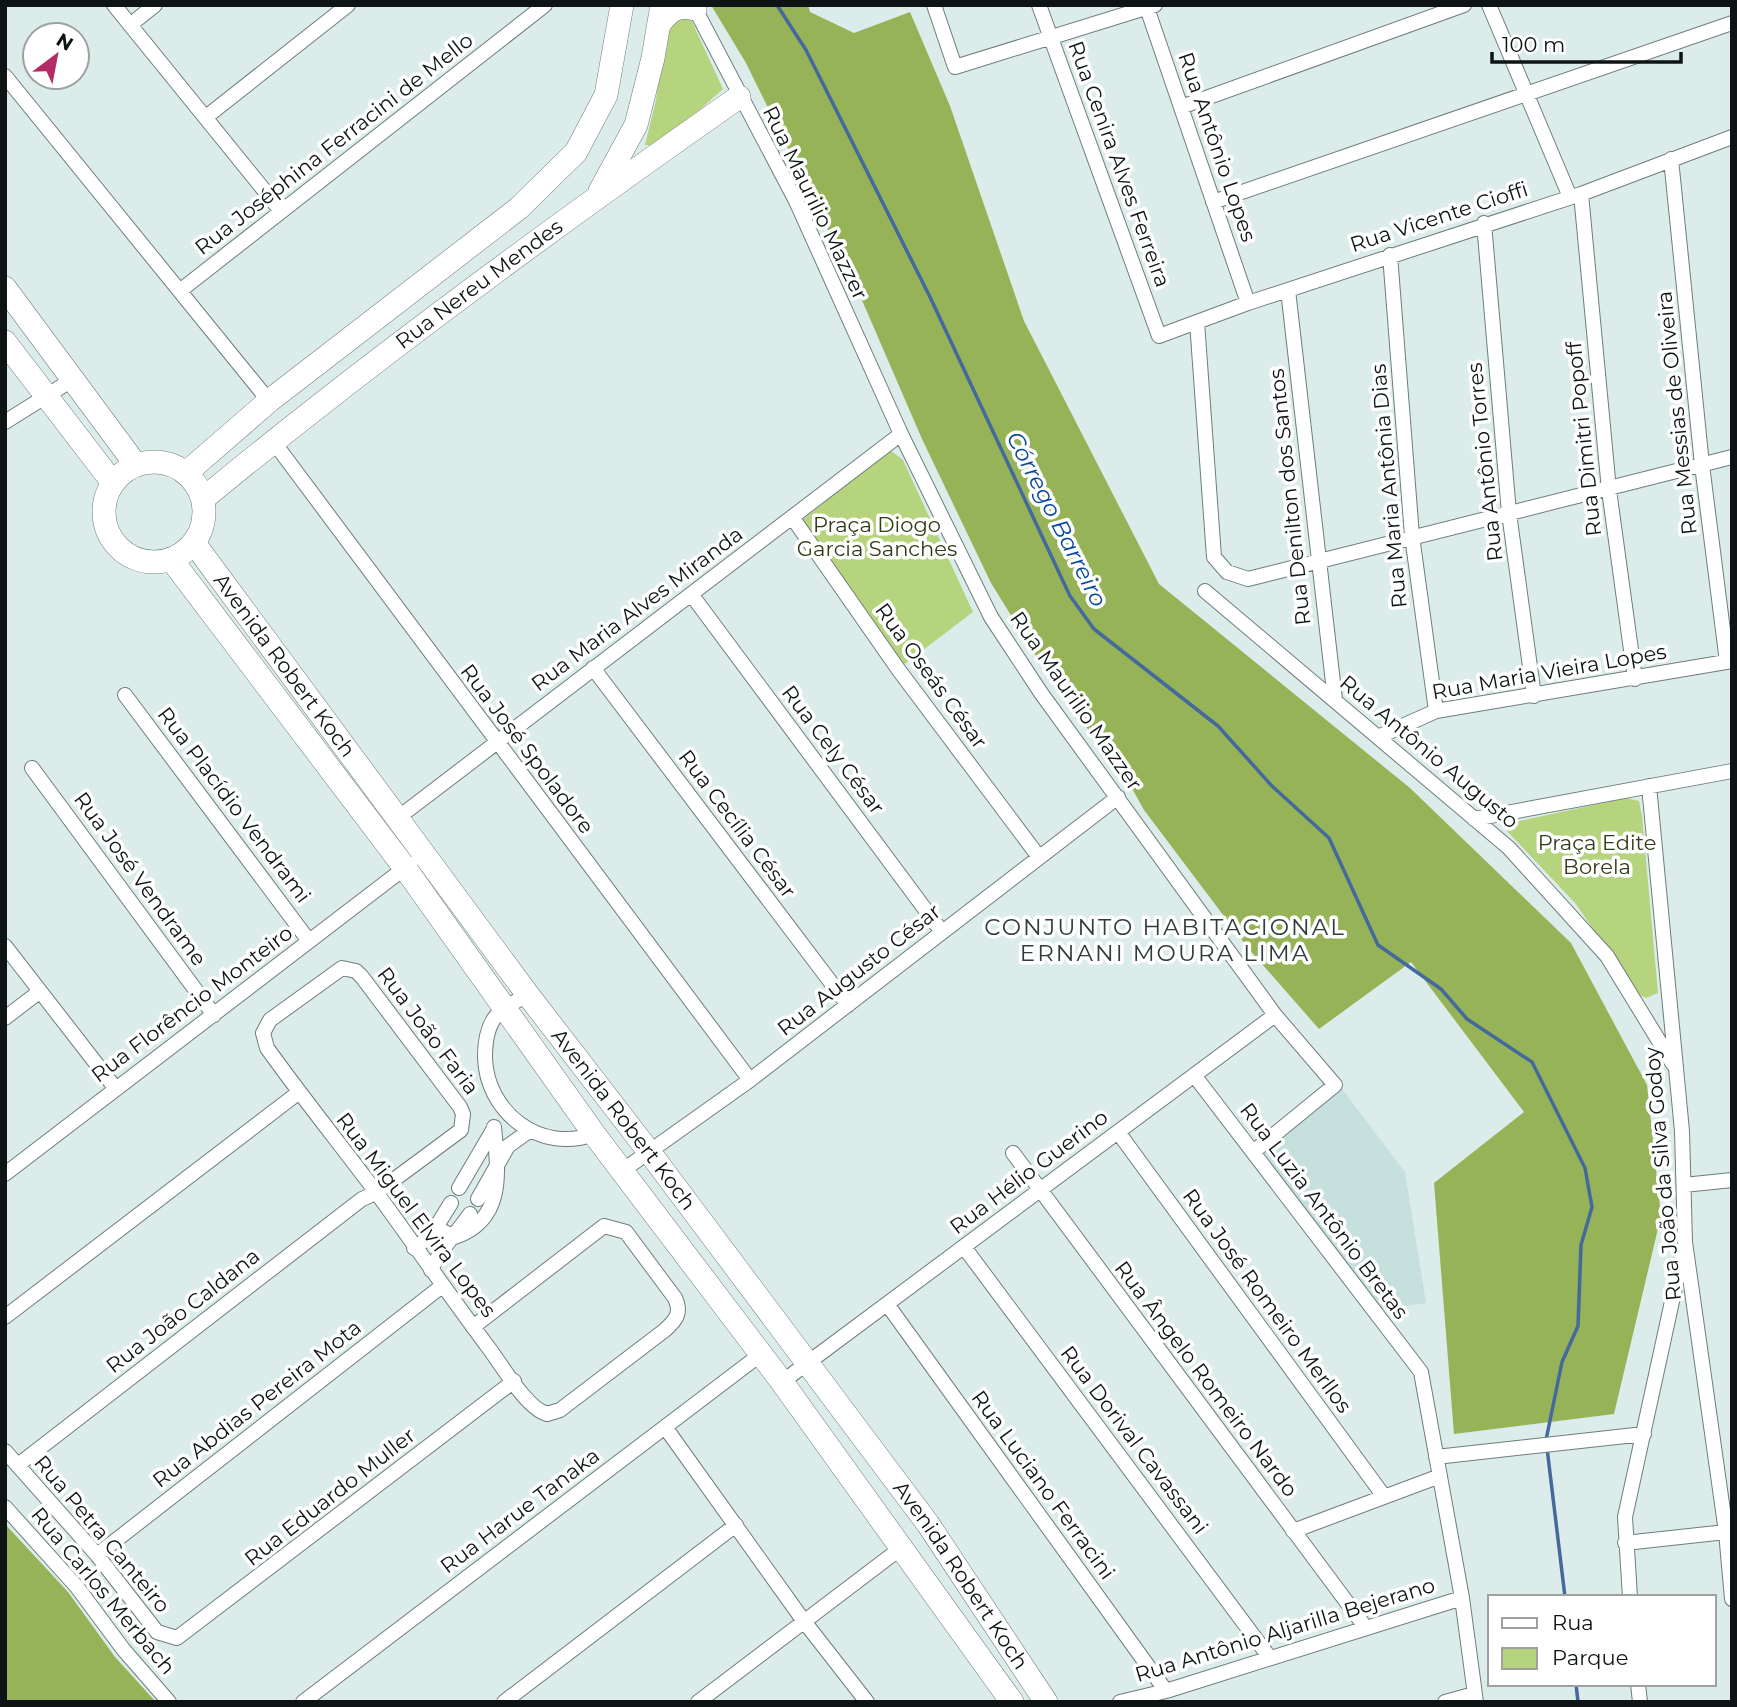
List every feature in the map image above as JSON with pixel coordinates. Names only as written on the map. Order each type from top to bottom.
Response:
[{"type":"main road","name":"Rua Nereu Mendes","points":[[186,473],[269,401],[519,208],[576,152],[606,95],[622,5]]},
{"type":"main road","points":[[660,15],[682,5],[694,7]]},
{"type":"main road","name":"Rua Nereu Mendes","points":[[203,499],[273,441],[596,197],[636,125],[660,15]]},
{"type":"main road","points":[[596,197],[739,97]]},
{"type":"main road","points":[[5,288],[75,378],[136,464]]},
{"type":"main road","points":[[5,342],[113,483]]},
{"type":"main road","points":[[330,354],[347,352],[356,360],[358,366],[333,396]]},
{"type":"main road","points":[[162,462],[186,473],[203,499],[204,514],[194,543],[171,559],[140,560],[114,542],[106,528],[104,512],[106,497],[113,483],[136,464],[162,462]]},
{"type":"main road","name":"Avenida Robert Koch","points":[[194,543],[528,995],[928,1524],[1046,1702]]},
{"type":"main road","name":"Avenida Robert Koch","points":[[171,559],[405,868],[503,1009],[782,1382],[1012,1702]]},
{"type":"street","points":[[114,5],[281,211]]},
{"type":"street","points":[[130,25],[155,5]]},
{"type":"street","points":[[206,117],[348,5]]},
{"type":"street","name":"Rua Joséphina Ferracini de Mello","points":[[181,290],[545,5]]},
{"type":"street","points":[[934,5],[955,67],[1150,6]]},
{"type":"street","name":"Rua Cenira Alves Ferreira","points":[[1039,5],[1159,336]]},
{"type":"street","points":[[1181,107],[1464,5]]},
{"type":"street","name":"Rua Dimitri Popoff","points":[[1489,5],[1576,195],[1609,490],[1635,679]]},
{"type":"street","name":"Rua Antônio Lopes","points":[[1150,6],[1181,107],[1248,303]]},
{"type":"street","name":"Rua Maurilio Mazzer","points":[[694,7],[796,201],[901,434],[991,617],[1041,693],[1275,1015],[1335,1085],[1253,1152]]},
{"type":"street","points":[[1213,202],[1732,23]]},
{"type":"street","points":[[5,76],[269,401]]},
{"type":"street","name":"Rua Vicente Cioffi","points":[[1159,336],[1484,223],[1576,195],[1732,137]]},
{"type":"street","name":"Rua Messias de Oliveira","points":[[1671,159],[1703,465],[1730,661]]},
{"type":"street","name":"Rua Antônio Torres","points":[[1484,223],[1508,513],[1534,696]]},
{"type":"street","name":"Rua Maria Antônia Dias","points":[[1390,255],[1412,536],[1436,711]]},
{"type":"street","name":"Rua Denilton dos Santos","points":[[1288,290],[1335,700]]},
{"type":"street","points":[[1197,322],[1214,557],[1227,572],[1248,579],[1732,457]]},
{"type":"street","points":[[5,422],[75,378]]},
{"type":"street","name":"Rua Maria Alves Miranda","points":[[399,817],[901,434]]},
{"type":"street","name":"Rua José Spoladore","points":[[273,441],[750,1080]]},
{"type":"street","name":"Rua Oseás César","points":[[792,517],[898,669],[1039,857]]},
{"type":"street","name":"Rua Antônio Augusto","points":[[1205,591],[1509,848],[1607,956],[1676,1069]]},
{"type":"street","name":"Rua Cely César","points":[[691,594],[942,932]]},
{"type":"street","name":"Rua Maria Vieira Lopes","points":[[1378,737],[1436,711],[1730,661]]},
{"type":"street","name":"Rua Cecília César","points":[[593,668],[848,1004]]},
{"type":"street","name":"Rua Placídio Vendrami","points":[[125,695],[309,941]]},
{"type":"street","name":"Rua José Vendrame","points":[[32,768],[215,1015]]},
{"type":"street","points":[[1475,819],[1732,771]]},
{"type":"street","name":"Rua João da Silva Godoy","points":[[1649,786],[1676,1069],[1685,1242],[1726,1532],[1732,1599]]},
{"type":"street","name":"Rua Augusto César","points":[[622,1171],[750,1080],[1118,797]]},
{"type":"street","name":"Rua Florêncio Monteiro","points":[[5,1174],[425,853]]},
{"type":"street","points":[[5,946],[116,1089]]},
{"type":"street","name":"Rua João Faria","points":[[263,1032],[270,1020],[335,971],[350,968],[362,977],[460,1107],[463,1124]]},
{"type":"street","points":[[5,1018],[39,992]]},
{"type":"street","points":[[528,995],[503,1009],[489,1027],[485,1046],[487,1078],[496,1101],[511,1118],[528,1131],[574,1139],[594,1134]]},
{"type":"street","name":"Rua Hélio Guerino","points":[[782,1382],[1275,1015]]},
{"type":"street","name":"Rua Miguel Elvira Lopes","points":[[263,1032],[267,1048],[298,1093],[376,1192],[430,1270],[513,1381],[533,1407],[547,1414],[560,1410],[677,1318],[679,1308],[675,1298],[626,1232],[610,1226],[598,1229],[472,1326]]},
{"type":"street","name":"Rua Luzia Antônio Bretas","points":[[1194,1075],[1421,1371],[1436,1457]]},
{"type":"street","points":[[5,1317],[298,1093]]},
{"type":"street","points":[[436,1228],[455,1237],[472,1231],[483,1221],[494,1199],[497,1166],[494,1126],[496,1101]]},
{"type":"street","name":"Rua João Caldana","points":[[18,1465],[362,1199],[376,1192],[457,1134],[463,1124]]},
{"type":"street","points":[[459,1188],[494,1126]]},
{"type":"street","points":[[478,1199],[512,1142],[528,1131]]},
{"type":"street","name":"Rua José Romeiro Merllos","points":[[1118,1132],[1382,1495]]},
{"type":"street","name":"Rua Ângelo Romeiro Nardo","points":[[1013,1153],[1366,1628]]},
{"type":"street","points":[[1684,1185],[1732,1180]]},
{"type":"street","points":[[414,1248],[427,1241],[451,1203]]},
{"type":"street","points":[[430,1270],[439,1253],[455,1237],[470,1214]]},
{"type":"street","points":[[1630,1595],[1625,1517],[1685,1242]]},
{"type":"street","name":"Rua Dorival Cavassani","points":[[964,1247],[1270,1658]]},
{"type":"street","name":"Rua Abdias Pereira Mota","points":[[97,1555],[442,1286]]},
{"type":"street","name":"Rua Luciano Ferracini","points":[[887,1304],[1166,1691]]},
{"type":"street","name":"Rua Harue Tanaka","points":[[303,1702],[761,1354]]},
{"type":"street","name":"Rua Eduardo Muller","points":[[170,1638],[184,1636],[513,1381]]},
{"type":"street","points":[[665,1427],[803,1620],[867,1702]]},
{"type":"street","points":[[1445,1702],[1475,1698],[1462,1598],[1436,1457],[1644,1434]]},
{"type":"street","name":"Rua Petra Canteiro","points":[[5,1451],[97,1555],[157,1632],[170,1638]]},
{"type":"street","points":[[1293,1531],[1382,1495],[1440,1476]]},
{"type":"street","name":"Rua Carlos Merbach","points":[[5,1507],[77,1587],[123,1648],[169,1702]]},
{"type":"street","points":[[504,1702],[736,1525]]},
{"type":"street","points":[[1625,1543],[1726,1532]]},
{"type":"street","points":[[698,1702],[715,1697],[803,1620],[901,1548]]},
{"type":"street","name":"Rua Antônio Aljarilla Bejerano","points":[[1120,1702],[1166,1691],[1462,1598]]},
{"type":"shaded area","points":[[1342,1089],[1405,1172],[1426,1303],[1382,1309],[1262,1151]]},
{"type":"green space","points":[[711,5],[808,5],[810,12],[854,33],[910,12],[950,106],[1024,321],[1159,584],[1410,788],[1571,943],[1647,1085],[1661,1216],[1614,1414],[1454,1434],[1434,1183],[1524,1112],[1411,962],[1319,1029],[1248,948],[1144,810],[1129,783],[1052,682],[991,583],[922,439],[858,291],[746,63]]},
{"type":"green space","points":[[687,11],[723,89],[659,146],[645,145],[656,100],[664,33]]},
{"type":"green space","name":"Praça Diogo Garcia Sanches","points":[[890,450],[903,460],[973,612],[898,669],[801,521]]},
{"type":"green space","name":"Praça Edite Borela","points":[[1626,798],[1639,801],[1642,816],[1658,993],[1646,998],[1638,994],[1575,903],[1507,831],[1510,823]]},
{"type":"green space","points":[[5,1524],[68,1592],[115,1657],[156,1702],[5,1702]]},
{"type":"waterway","name":"Córrego Barreiro","points":[[777,5],[806,50],[930,297],[1070,596],[1094,629],[1218,726],[1272,786],[1329,838],[1378,945],[1441,989],[1467,1019],[1532,1062],[1585,1168],[1592,1207],[1581,1245],[1578,1326],[1562,1362],[1546,1440]]},
{"type":"waterway","name":"Córrego Barreiro","points":[[1547,1448],[1565,1595]]},
{"type":"waterway","name":"Córrego Barreiro","points":[[1576,1686],[1578,1702]]},
{"type":"district","name":"CONJUNTO HABITACIONAL ERNANI MOURA LIMA","points":[[1165,940]]}]
